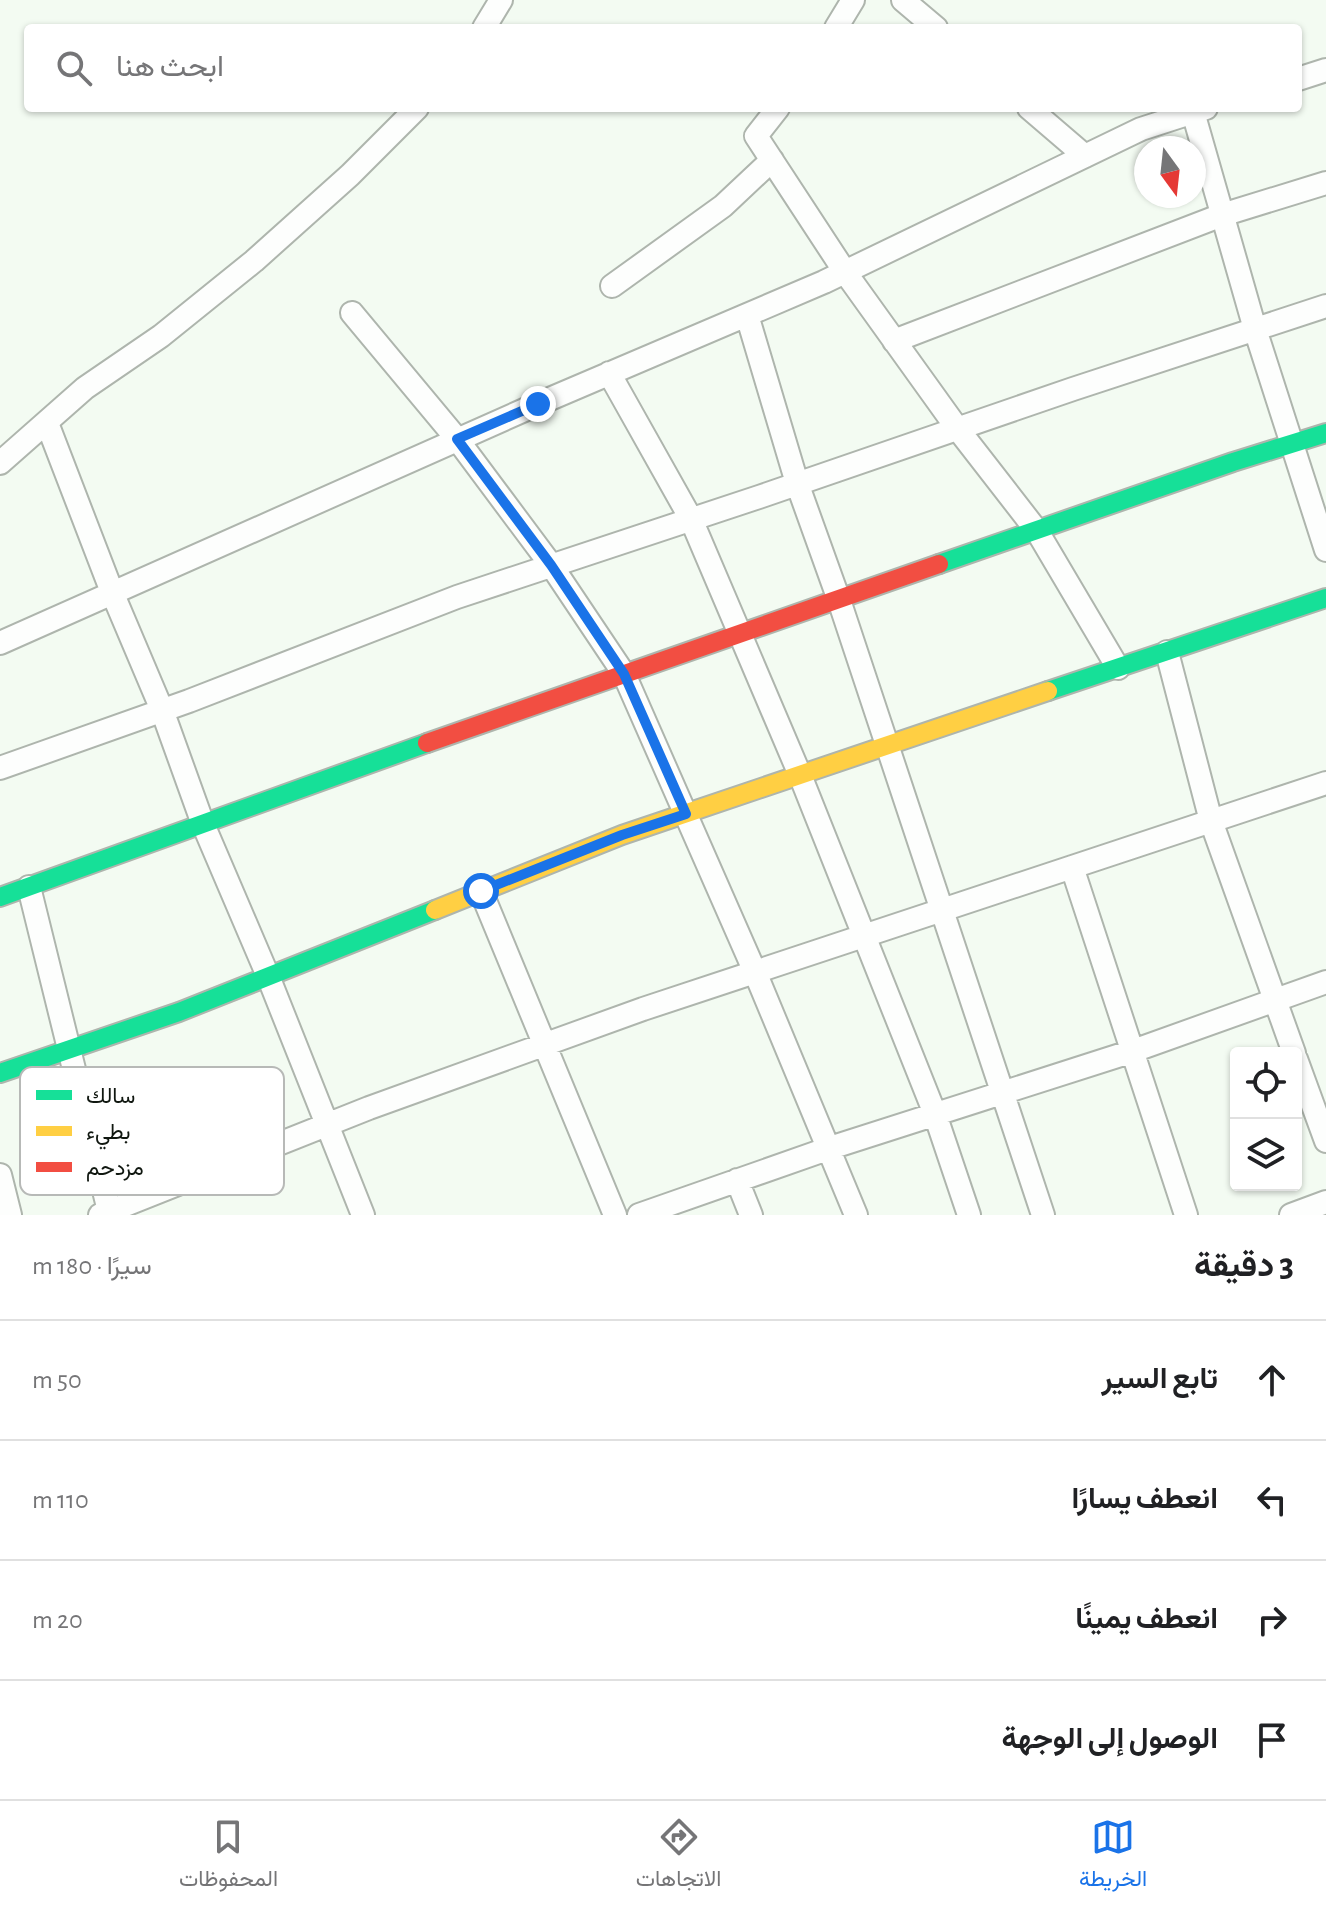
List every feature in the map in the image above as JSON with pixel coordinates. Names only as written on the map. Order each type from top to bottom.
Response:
[{"type":"street","points":[[486,24],[501,0]]},
{"type":"street","points":[[838,24],[853,0]]},
{"type":"street","points":[[903,0],[931,24]]},
{"type":"street","points":[[1302,78],[1326,70]]},
{"type":"street","points":[[0,463],[85,388],[161,336],[254,261],[350,175],[413,112]]},
{"type":"street","points":[[775,112],[756,136],[894,341],[1037,531],[1118,668]]},
{"type":"street","points":[[1034,112],[1085,156]]},
{"type":"street","points":[[0,643],[457,439],[845,272],[1141,129],[1194,112]]},
{"type":"street","points":[[1200,112],[1222,215],[1326,550]]},
{"type":"street","points":[[612,286],[723,206],[772,160]]},
{"type":"street","points":[[894,341],[1222,215],[1326,183]]},
{"type":"street","points":[[0,768],[162,710],[457,597],[1326,306]]},
{"type":"street","points":[[352,313],[457,439],[551,565],[624,674],[755,972],[856,1215]]},
{"type":"street","points":[[747,315],[797,483],[839,600],[1043,1215]]},
{"type":"street","points":[[609,373],[691,519],[800,775],[935,1114],[969,1215]]},
{"type":"street","points":[[47,423],[112,592],[162,710],[203,824],[268,976],[363,1215]]},
{"type":"street","points":[[0,897],[624,674],[1326,433]]},
{"type":"street","points":[[0,1073],[179,1012],[622,835],[1326,598]]},
{"type":"street","points":[[1167,652],[1211,821],[1292,1047]]},
{"type":"street","points":[[284,1142],[544,1045],[755,972],[1326,783]]},
{"type":"street","points":[[1072,867],[1186,1215]]},
{"type":"street","points":[[29,887],[75,1067]]},
{"type":"street","points":[[481,891],[615,1215]]},
{"type":"street","points":[[639,1215],[830,1148],[1133,1051],[1326,982]]},
{"type":"street","points":[[1302,1075],[1326,1141]]},
{"type":"street","points":[[0,1175],[10,1215]]},
{"type":"street","points":[[737,1180],[751,1215]]},
{"type":"street","points":[[107,1214],[154,1195]]},
{"type":"street","points":[[1291,1215],[1326,1202]]},
{"type":"traffic: fast","points":[[939,564],[1326,433]]},
{"type":"traffic: fast","points":[[1048,691],[1326,598]]},
{"type":"traffic: fast","points":[[0,897],[427,743]]},
{"type":"traffic: fast","points":[[0,1073],[179,1012],[435,910]]},
{"type":"traffic: slow","points":[[435,910],[622,835],[1048,691]]},
{"type":"traffic: jam","points":[[427,743],[939,564]]},
{"type":"route","points":[[481,891],[622,835],[686,814],[624,674],[551,565],[457,439],[538,404]]}]
